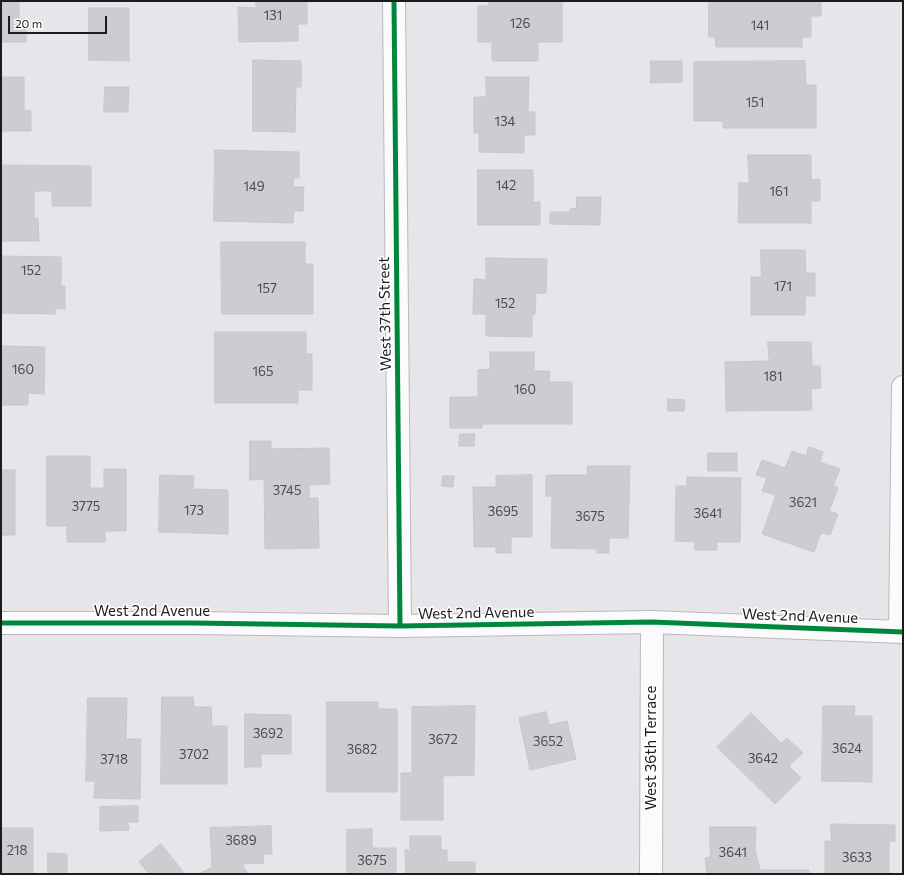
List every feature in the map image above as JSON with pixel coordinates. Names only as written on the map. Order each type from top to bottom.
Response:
[{"type":"street","name":"West 37th Street","points":[[394,1],[400,626]]},
{"type":"street","points":[[901,632],[903,387]]},
{"type":"street","name":"West 2nd Avenue","points":[[1,623],[193,623],[400,626],[652,622],[901,632]]},
{"type":"street","name":"West 36th Terrace","points":[[651,874],[652,622]]},
{"type":"building","points":[[1,1],[19,1],[19,19],[26,19],[26,42],[1,42]]},
{"type":"building","points":[[256,1],[307,1],[307,24],[298,24],[298,41],[239,42],[238,7],[256,8]]},
{"type":"building","points":[[489,1],[562,1],[562,42],[538,42],[538,61],[492,61],[492,42],[478,42],[478,6],[489,6]]},
{"type":"building","points":[[709,1],[821,1],[821,16],[811,16],[811,37],[802,37],[802,47],[716,47],[715,37],[709,37]]},
{"type":"building","points":[[89,8],[129,8],[129,61],[89,60]]},
{"type":"building","points":[[253,60],[301,61],[301,87],[296,87],[295,132],[253,131]]},
{"type":"building","points":[[651,61],[682,61],[682,82],[651,83]]},
{"type":"building","points":[[805,61],[806,85],[816,85],[816,128],[723,128],[723,121],[694,121],[694,62]]},
{"type":"building","points":[[1,77],[24,77],[24,110],[31,111],[31,131],[1,131]]},
{"type":"building","points":[[486,77],[529,77],[528,112],[535,112],[535,135],[524,135],[524,153],[479,152],[479,133],[474,133],[474,97],[486,97]]},
{"type":"building","points":[[105,87],[129,87],[128,112],[104,112]]},
{"type":"building","points":[[215,150],[299,152],[299,178],[294,178],[293,187],[304,187],[303,211],[294,211],[293,223],[214,221]]},
{"type":"building","points":[[748,155],[811,155],[811,180],[820,179],[820,201],[811,201],[811,223],[738,223],[739,183],[749,183]]},
{"type":"building","points":[[1,165],[91,166],[91,206],[52,206],[52,191],[34,191],[34,218],[38,218],[39,241],[1,241]]},
{"type":"building","points":[[478,170],[533,170],[533,202],[540,202],[540,225],[478,225]]},
{"type":"building","points":[[577,197],[601,197],[600,225],[550,224],[550,212],[570,212],[570,209],[576,208]]},
{"type":"building","points":[[221,242],[305,242],[305,264],[313,264],[313,314],[222,314]]},
{"type":"building","points":[[761,250],[805,250],[806,273],[815,273],[815,296],[805,296],[805,315],[751,315],[751,277],[761,277]]},
{"type":"building","points":[[1,256],[61,257],[61,286],[65,286],[65,309],[55,308],[55,314],[1,313]]},
{"type":"building","points":[[486,258],[547,259],[546,293],[536,293],[535,315],[532,314],[532,337],[486,336],[486,314],[473,314],[474,279],[486,280]]},
{"type":"building","points":[[215,332],[306,332],[306,354],[312,354],[312,390],[298,390],[298,403],[215,403]]},
{"type":"building","points":[[768,342],[811,342],[812,366],[820,366],[821,388],[811,389],[812,410],[726,411],[725,362],[769,361]]},
{"type":"building","points":[[1,346],[45,347],[44,394],[28,393],[28,405],[1,405]]},
{"type":"building","points":[[490,352],[534,352],[534,371],[550,371],[549,382],[572,382],[572,424],[482,424],[482,428],[450,428],[450,397],[478,397],[478,370],[490,369]]},
{"type":"building","points":[[668,399],[685,400],[684,411],[668,411]]},
{"type":"building","points":[[460,434],[475,434],[474,446],[459,446]]},
{"type":"building","points":[[250,441],[271,441],[271,449],[329,448],[330,484],[309,485],[309,498],[318,498],[319,548],[265,549],[264,479],[250,480]]},
{"type":"building","points":[[809,447],[823,452],[820,462],[840,469],[833,486],[838,488],[829,511],[838,514],[830,535],[821,533],[814,552],[762,534],[776,495],[762,491],[767,478],[756,475],[762,460],[785,468],[792,451],[806,456]]},
{"type":"building","points":[[708,453],[737,453],[737,471],[708,471]]},
{"type":"building","points":[[47,456],[90,456],[90,488],[104,488],[104,469],[126,469],[126,531],[105,531],[105,542],[67,542],[67,526],[47,526]]},
{"type":"building","points":[[588,466],[630,466],[628,538],[609,538],[609,553],[597,553],[597,549],[551,548],[552,496],[546,496],[546,475],[587,475]]},
{"type":"building","points":[[1,470],[15,470],[15,535],[1,535]]},
{"type":"building","points":[[160,475],[194,476],[193,489],[228,490],[228,534],[159,532]]},
{"type":"building","points":[[532,475],[532,537],[511,537],[511,553],[496,553],[496,547],[474,547],[473,487],[496,487],[496,476]]},
{"type":"building","points":[[443,476],[454,476],[453,487],[442,486]]},
{"type":"building","points":[[687,477],[741,478],[740,542],[717,542],[717,550],[695,550],[695,542],[675,541],[676,486],[687,486]]},
{"type":"building","points":[[162,697],[193,697],[194,707],[211,707],[212,726],[227,726],[227,784],[161,784]]},
{"type":"building","points":[[88,698],[127,698],[126,739],[141,739],[140,799],[94,798],[95,781],[86,781]]},
{"type":"building","points":[[327,702],[378,702],[378,709],[397,709],[397,792],[327,792]]},
{"type":"building","points":[[475,706],[474,775],[443,776],[443,820],[401,820],[401,773],[412,773],[412,707]]},
{"type":"building","points":[[823,706],[855,706],[854,716],[872,716],[872,782],[822,781]]},
{"type":"building","points":[[546,712],[549,725],[567,721],[576,759],[530,770],[519,718]]},
{"type":"building","points":[[751,713],[781,743],[787,738],[803,753],[789,766],[801,778],[775,804],[717,747]]},
{"type":"building","points":[[245,714],[291,715],[291,754],[261,754],[261,767],[245,767]]},
{"type":"building","points":[[138,806],[138,822],[128,822],[129,830],[100,831],[100,807]]},
{"type":"building","points":[[831,824],[895,825],[895,841],[889,841],[889,874],[825,874],[825,841],[831,841]]},
{"type":"building","points":[[271,826],[272,854],[263,854],[264,863],[242,864],[248,874],[199,874],[212,867],[210,828]]},
{"type":"building","points":[[710,827],[756,827],[755,849],[760,870],[809,870],[809,874],[707,874],[705,858],[710,857]]},
{"type":"building","points":[[1,828],[33,828],[33,874],[1,874]]},
{"type":"building","points":[[372,829],[372,848],[396,848],[396,874],[347,874],[347,830]]},
{"type":"building","points":[[410,836],[441,836],[441,850],[447,850],[447,862],[475,862],[475,874],[406,874],[405,850],[410,850]]},
{"type":"building","points":[[161,844],[185,874],[149,874],[139,862]]},
{"type":"building","points":[[48,853],[67,854],[67,874],[48,874]]},
{"type":"cycle path","points":[[394,1],[400,626]]},
{"type":"cycle path","points":[[1,623],[193,623],[400,626],[652,622],[903,632]]}]
